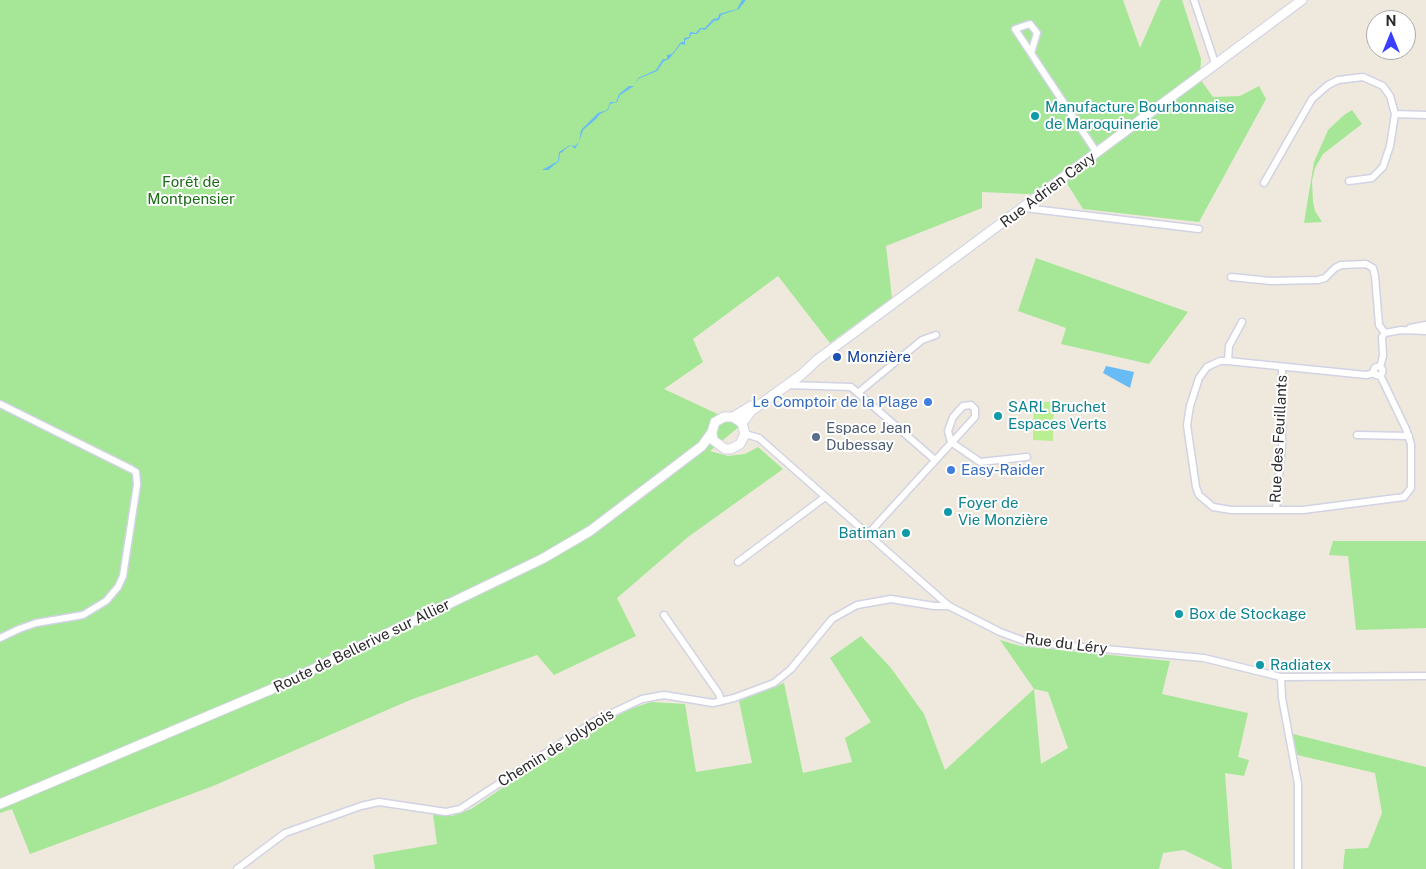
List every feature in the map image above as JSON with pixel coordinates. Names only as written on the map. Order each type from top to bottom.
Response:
[{"type":"main road","name":"Rue Adrien Cavy","points":[[732,417],[817,360],[1302,0]]},
{"type":"main road","name":"Rue Adrien Cavy","points":[[742,423],[752,411],[801,375],[817,360]]},
{"type":"main road","points":[[732,417],[742,423],[745,434],[736,448],[725,449],[716,444],[712,432],[720,419],[732,417]]},
{"type":"main road","name":"Route de Bellerive sur Allier","points":[[0,804],[263,693],[542,560],[590,531],[702,446],[712,432]]},
{"type":"main road","name":"Route de Bellerive sur Allier","points":[[702,446],[716,444]]},
{"type":"street","points":[[1194,0],[1216,63]]},
{"type":"street","points":[[1030,53],[1096,153]]},
{"type":"street","points":[[1264,183],[1304,109],[1312,99],[1328,85],[1355,76],[1370,78],[1383,86],[1390,96],[1395,114],[1390,146],[1383,168],[1372,178],[1349,181]]},
{"type":"street","points":[[1395,114],[1426,115]]},
{"type":"street","points":[[1024,208],[1199,228]]},
{"type":"street","points":[[1232,277],[1271,281],[1318,280],[1325,278],[1335,268],[1341,266],[1366,264],[1373,268],[1379,325],[1385,333]]},
{"type":"street","points":[[1228,361],[1229,346],[1242,322]]},
{"type":"street","points":[[1377,374],[1366,375],[1228,361],[1214,363],[1202,373],[1190,406],[1188,435],[1196,487],[1203,500],[1212,507],[1231,510],[1303,510],[1404,497],[1409,492],[1411,483],[1409,436],[1375,368],[1380,367],[1383,356],[1382,337],[1385,333],[1426,325]]},
{"type":"street","points":[[1401,330],[1426,331]]},
{"type":"street","points":[[859,392],[922,340],[936,335]]},
{"type":"street","name":"Rue des Feuillants","points":[[1276,510],[1282,445],[1282,367]]},
{"type":"street","points":[[801,375],[807,385]]},
{"type":"street","points":[[787,385],[851,388],[859,392],[935,460]]},
{"type":"street","points":[[0,404],[131,469],[136,472],[138,485],[122,576],[118,587],[106,601],[83,615],[36,623],[0,638]]},
{"type":"street","points":[[868,534],[935,460],[952,442],[975,417],[975,409],[971,405],[963,406],[953,417],[948,431],[952,442],[980,462],[1027,457]]},
{"type":"street","name":"Rue du Léry","points":[[745,434],[759,438],[949,606],[1000,632],[1027,642],[1204,658],[1281,677],[1426,676]]},
{"type":"street","points":[[1357,435],[1409,436]]},
{"type":"street","points":[[738,562],[825,497]]},
{"type":"street","name":"Chemin de Jolybois","points":[[237,869],[285,833],[361,806],[379,802],[446,812],[460,809],[595,721],[642,700],[664,695],[704,702],[721,701],[780,679],[791,669],[832,619],[857,605],[891,599],[934,606],[949,606]]},
{"type":"street","points":[[664,614],[719,694],[721,701]]},
{"type":"street","points":[[1281,677],[1283,706],[1298,784],[1298,869]]},
{"type":"green space","name":"Forêt de Montpensier","points":[[0,0],[1123,0],[1140,48],[1161,0],[1182,0],[1201,59],[1200,79],[1213,97],[1240,96],[1259,86],[1266,99],[1199,222],[1083,209],[1066,182],[1049,195],[982,192],[982,208],[886,246],[892,298],[830,343],[778,276],[693,339],[703,362],[664,389],[741,425],[710,451],[728,456],[745,454],[758,447],[783,469],[688,537],[617,598],[636,636],[554,675],[537,655],[410,700],[213,786],[30,854],[12,809],[0,813]]},
{"type":"green space","points":[[1352,110],[1362,124],[1323,154],[1315,168],[1312,181],[1313,202],[1315,211],[1322,222],[1304,223],[1314,162],[1328,130]]},
{"type":"green space","points":[[1036,258],[1188,312],[1149,364],[1061,344],[1066,328],[1018,311]]},
{"type":"green space","points":[[1034,402],[1054,402],[1053,441],[1033,440]]},
{"type":"green space","points":[[1333,541],[1426,541],[1426,628],[1356,630],[1348,556],[1329,555]]},
{"type":"green space","points":[[861,636],[891,668],[924,714],[945,770],[1034,689],[1000,640],[1020,646],[1170,661],[1162,694],[1248,713],[1238,757],[1249,760],[1244,776],[1225,773],[1232,869],[1223,869],[1184,850],[1163,853],[1159,869],[375,869],[373,855],[437,844],[433,814],[452,816],[471,809],[591,729],[630,709],[651,702],[685,704],[696,772],[752,763],[739,701],[784,683],[803,773],[852,762],[845,738],[871,722],[830,658]],"holes":[[[1034,689],[1048,692],[1068,748],[1041,764]]]},
{"type":"green space","points":[[1293,734],[1426,767],[1426,869],[1343,869],[1345,849],[1368,848],[1382,813],[1375,773],[1297,755]]},
{"type":"water","points":[[742,0],[746,0],[739,9],[721,15],[719,20],[714,21],[705,30],[701,29],[697,34],[691,34],[690,38],[685,40],[685,45],[681,44],[657,71],[638,79],[634,86],[638,78],[656,70],[663,59],[667,59],[667,55],[672,54],[681,42],[684,42],[684,38],[689,37],[690,32],[696,33],[700,28],[705,28],[713,19],[718,18],[719,14],[737,9]]},
{"type":"water","points":[[629,86],[634,86],[620,95],[617,102],[610,104],[608,110],[600,114],[583,130],[579,142],[581,130],[598,113],[607,110],[610,102],[616,102],[619,94]]},
{"type":"water","points":[[571,145],[560,153],[559,161],[548,170],[542,170],[558,161],[559,152]]},
{"type":"water","points":[[1106,366],[1134,372],[1130,388],[1103,373]]},
{"type":"place","name":"Manufacture Bourbonnaise de Maroquinerie","points":[[1035,116]]},
{"type":"place","name":"Monzière","points":[[837,357]]},
{"type":"place","name":"Le Comptoir de la Plage","points":[[928,402]]},
{"type":"place","name":"SARL Bruchet Espaces Verts","points":[[998,416]]},
{"type":"place","name":"Espace Jean Dubessay","points":[[816,437]]},
{"type":"place","name":"Easy-Raider","points":[[951,470]]},
{"type":"place","name":"Foyer de Vie Monzière","points":[[948,512]]},
{"type":"place","name":"Batiman","points":[[906,533]]},
{"type":"place","name":"Box de Stockage","points":[[1179,614]]},
{"type":"place","name":"Radiatex","points":[[1260,665]]}]
